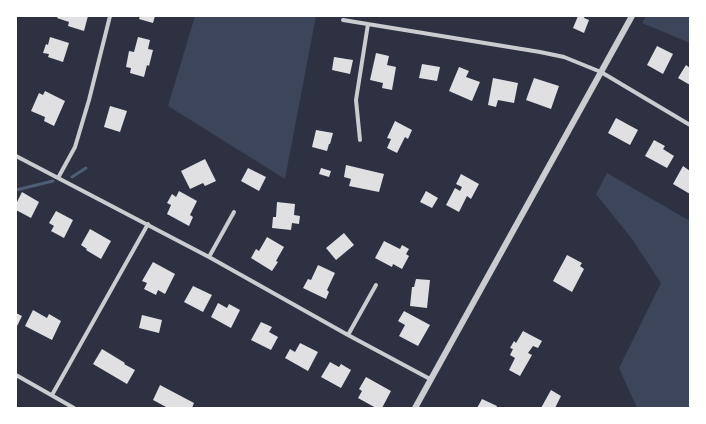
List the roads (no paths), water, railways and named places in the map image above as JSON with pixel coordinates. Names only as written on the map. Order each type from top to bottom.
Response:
[{"type":"street","points":[[58,178],[75,147],[89,100],[110,16]]},
{"type":"street","points":[[415,408],[632,16]]},
{"type":"street","points":[[343,20],[564,57],[601,72],[690,126]]},
{"type":"street","points":[[360,140],[356,100],[368,24]]},
{"type":"street","points":[[16,156],[148,224],[430,379]]},
{"type":"street","points":[[209,257],[234,212]]},
{"type":"street","points":[[52,395],[148,224]]},
{"type":"street","points":[[348,335],[376,285]]},
{"type":"street","points":[[16,375],[74,408]]},
{"type":"waterway","points":[[72,177],[86,168]]},
{"type":"waterway","points":[[16,190],[53,181]]}]
